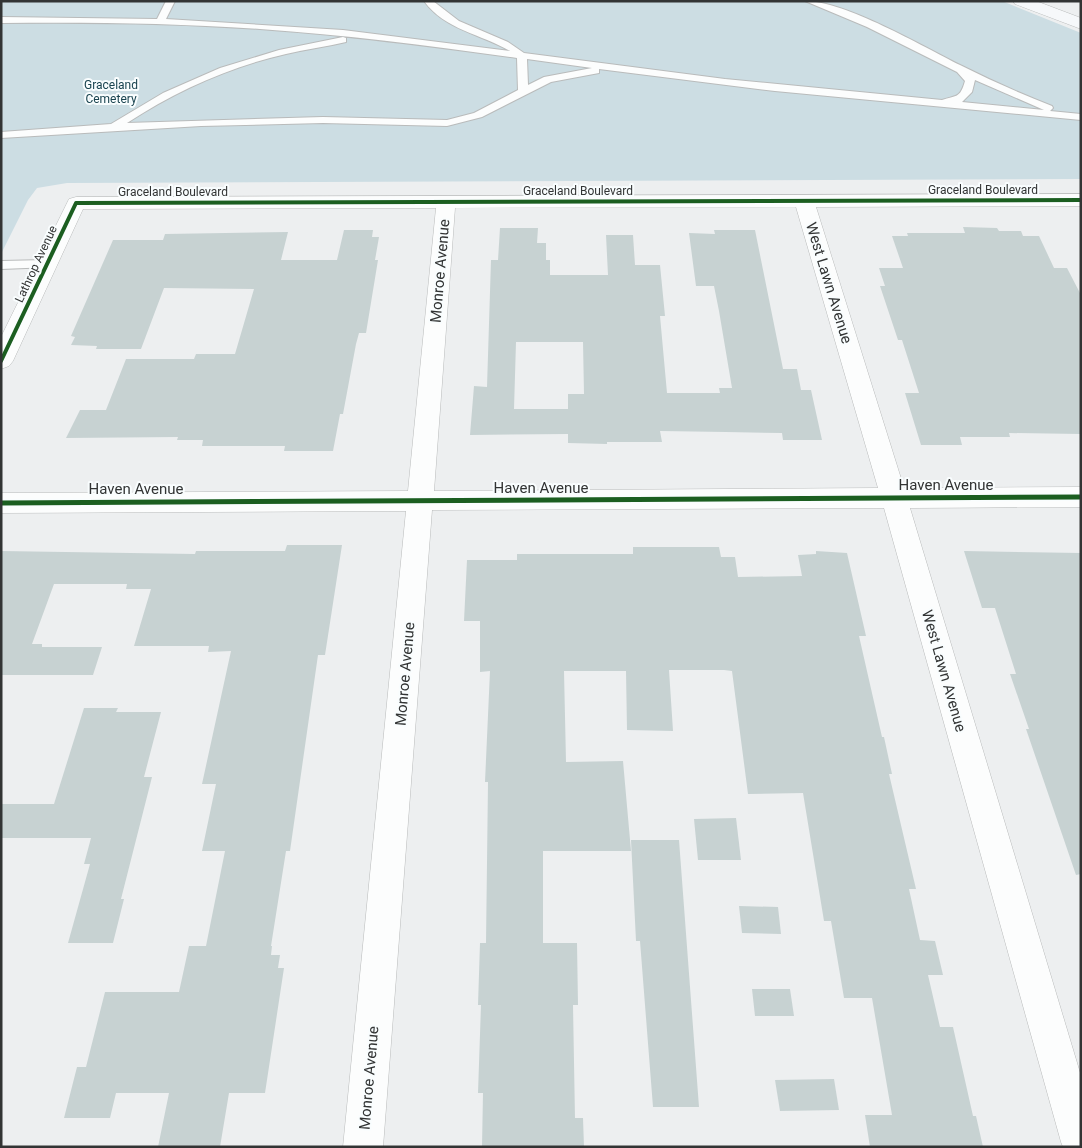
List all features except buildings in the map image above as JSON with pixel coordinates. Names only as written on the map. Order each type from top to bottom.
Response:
[{"type":"street","points":[[1022,1],[1081,24]]},
{"type":"street","name":"Graceland Boulevard","points":[[76,203],[1081,200]]},
{"type":"street","name":"West Lawn Avenue","points":[[804,201],[894,498],[1081,1142]]},
{"type":"street","name":"Monroe Avenue","points":[[363,1147],[446,202]]},
{"type":"street","name":"Lathrop Avenue","points":[[1,361],[76,203]]},
{"type":"street","name":"Haven Avenue","points":[[1,502],[1081,497]]},
{"type":"lane","points":[[160,21],[171,1]]},
{"type":"lane","points":[[428,1],[442,14],[465,28],[511,47],[520,55],[524,73],[523,91]]},
{"type":"lane","points":[[809,1],[831,8],[892,34],[961,70],[1026,100],[1079,117]]},
{"type":"lane","points":[[1,20],[106,19],[296,29],[520,55],[816,93],[1079,117]]},
{"type":"lane","points":[[114,127],[140,108],[183,86],[238,64],[279,52],[365,36]]},
{"type":"lane","points":[[1,135],[114,127],[323,120],[447,124],[478,115],[511,100],[523,91],[548,79],[615,68]]},
{"type":"lane","points":[[934,103],[959,100],[967,92],[970,82],[961,70]]},
{"type":"lane","points":[[1,265],[47,264]]},
{"type":"green space","name":"Graceland Cemetery","points":[[1,1],[1002,1],[1081,33],[1081,179],[67,183],[37,188],[28,200],[1,254]]},
{"type":"cycle path","points":[[1,361],[76,203],[1081,200]]},
{"type":"cycle path","points":[[1,503],[1081,497]]}]
